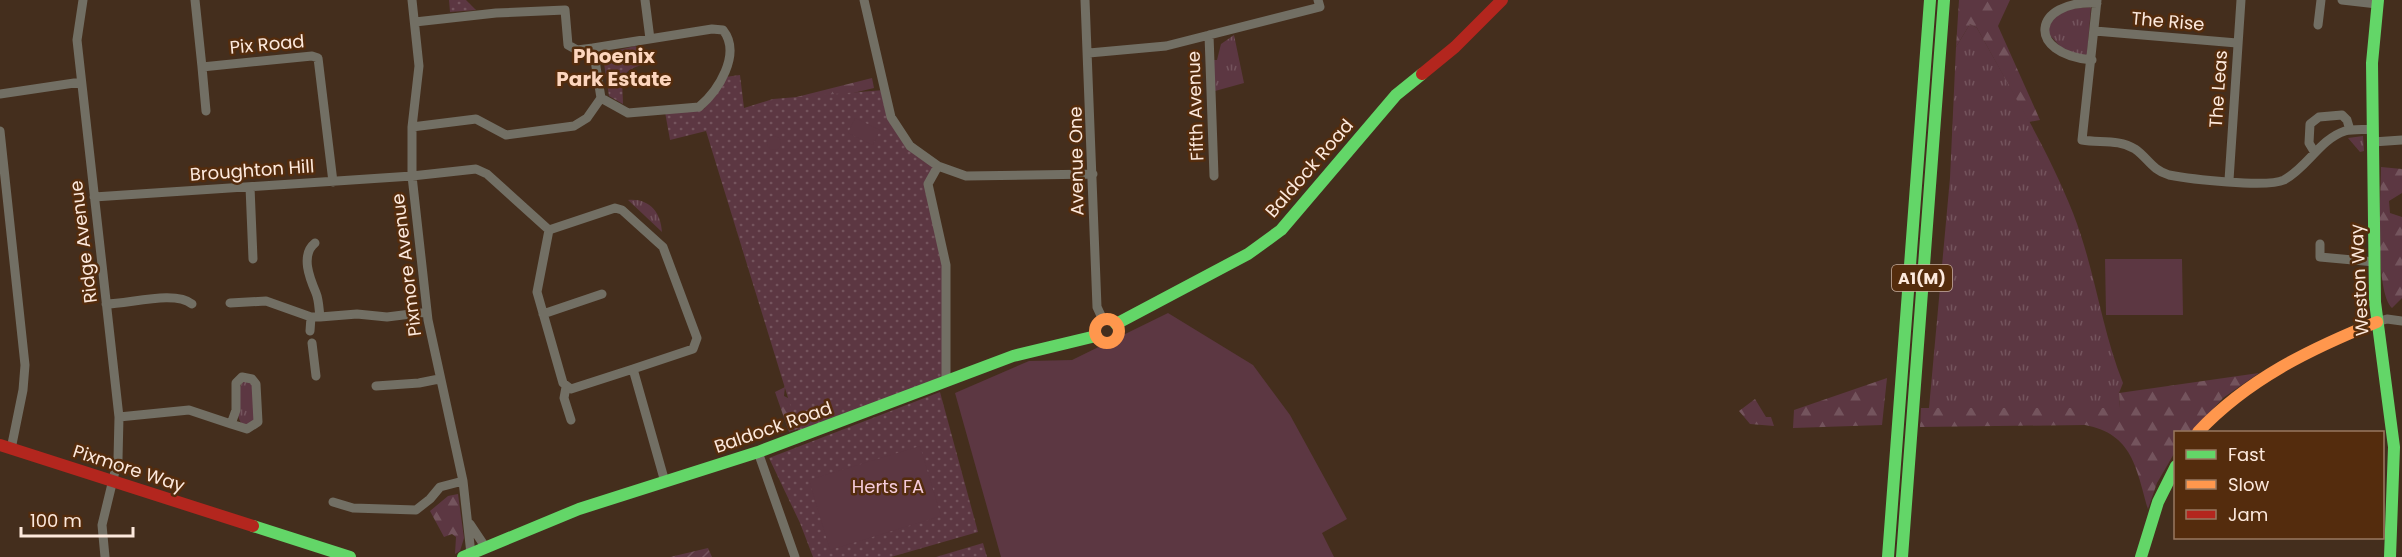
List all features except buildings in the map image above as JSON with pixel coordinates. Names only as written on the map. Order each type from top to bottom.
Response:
[{"type":"main road","name":"Baldock Road","points":[[1116,324],[1248,254],[1281,230],[1396,95],[1455,47],[1502,0]]},
{"type":"main road","name":"A1(M)","points":[[1888,557],[1930,0]]},
{"type":"main road","name":"A1(M)","points":[[1902,557],[1944,0]]},
{"type":"main road","name":"Weston Way","points":[[2378,2],[2373,44],[2375,262],[2377,322],[2394,447],[2390,557]]},
{"type":"main road","points":[[1103,320],[1116,324],[1118,333],[1112,342],[1104,342],[1096,336],[1097,325],[1103,320]]},
{"type":"main road","points":[[2199,431],[2215,412],[2270,373],[2377,322]]},
{"type":"main road","name":"Baldock Road","points":[[467,555],[560,516],[758,452],[1013,356],[1096,336]]},
{"type":"main road","name":"Pixmore Way","points":[[5,447],[350,557]]},
{"type":"main road","points":[[2141,557],[2158,502],[2174,468]]},
{"type":"street","name":"Ridge Avenue","points":[[83,0],[77,40],[119,417],[118,459],[102,525],[105,557]]},
{"type":"street","points":[[195,0],[206,111]]},
{"type":"street","name":"Pixmore Avenue","points":[[412,0],[419,66],[412,127],[412,176],[427,312],[439,378],[463,481],[469,522],[467,555]]},
{"type":"street","points":[[645,0],[650,39]]},
{"type":"street","points":[[864,0],[891,117],[910,146],[938,166],[966,177],[1093,174]]},
{"type":"street","name":"Avenue One","points":[[1086,0],[1097,307],[1103,320]]},
{"type":"street","name":"The Leas","points":[[2229,180],[2241,0]]},
{"type":"street","points":[[2318,25],[2321,0]]},
{"type":"street","points":[[2342,0],[2378,2]]},
{"type":"street","points":[[2092,60],[2065,55],[2048,42],[2043,30],[2046,20],[2059,8],[2074,2],[2097,1],[2092,60],[2082,140],[2127,144],[2142,154],[2155,169],[2169,175],[2266,183],[2282,181],[2332,138],[2349,130],[2402,140]]},
{"type":"street","points":[[1089,53],[1166,46],[1319,3]]},
{"type":"street","points":[[415,22],[565,5],[568,45],[577,50],[705,30],[723,30],[728,40],[728,67],[699,107],[628,113],[601,98]]},
{"type":"street","name":"The Rise","points":[[2095,31],[2237,43]]},
{"type":"street","name":"Fifth Avenue","points":[[1209,35],[1214,176]]},
{"type":"street","points":[[412,127],[476,119],[506,135],[574,126],[587,118],[601,98],[593,48]]},
{"type":"street","name":"Pix Road","points":[[202,67],[312,56],[318,58],[333,182]]},
{"type":"street","points":[[0,94],[81,82]]},
{"type":"street","points":[[2315,153],[2308,138],[2310,124],[2316,118],[2342,115],[2347,120],[2349,130]]},
{"type":"street","points":[[0,131],[25,365],[23,390],[5,447]]},
{"type":"street","points":[[938,166],[928,184],[946,265],[946,382]]},
{"type":"street","name":"Broughton Hill","points":[[94,197],[480,170],[549,230]]},
{"type":"street","points":[[250,187],[253,259]]},
{"type":"street","points":[[566,387],[571,389],[633,369],[693,349],[697,344],[697,338],[663,247],[618,208],[549,230],[536,288],[566,387],[564,398],[571,420]]},
{"type":"street","points":[[310,331],[315,317],[316,293],[309,280],[308,257],[315,243]]},
{"type":"street","points":[[2320,244],[2320,257],[2375,262]]},
{"type":"street","points":[[543,314],[602,294]]},
{"type":"street","points":[[106,303],[172,298],[192,304]]},
{"type":"street","points":[[230,303],[266,302],[315,317],[357,314],[387,317],[427,312]]},
{"type":"street","points":[[2377,322],[2387,319],[2402,321]]},
{"type":"street","points":[[312,343],[316,376]]},
{"type":"street","points":[[633,369],[665,482]]},
{"type":"street","points":[[119,417],[189,410],[231,424],[247,429],[258,422],[256,384],[252,379],[242,377],[236,382],[236,410],[231,424]]},
{"type":"street","points":[[376,386],[409,384],[439,378]]},
{"type":"street","points":[[758,452],[795,557]]},
{"type":"street","points":[[333,502],[353,508],[416,510],[440,487],[463,481]]},
{"type":"street","name":"Pixmore Avenue","points":[[469,522],[486,548]]},
{"type":"green space","points":[[449,0],[466,0],[476,10],[450,12]]},
{"type":"green space","points":[[1959,0],[2010,0],[1998,26],[2040,120],[2029,122],[1977,28],[1970,24],[1956,47]]},
{"type":"green space","points":[[2091,7],[2087,55],[2067,54],[2046,31],[2059,10]]},
{"type":"green space","points":[[1970,24],[1977,28],[2028,119],[2073,213],[2123,383],[2119,393],[2120,408],[1929,408],[1950,178],[1956,47]]},
{"type":"green space","points":[[1234,35],[1244,83],[1215,91],[1213,60],[1217,60],[1221,44]]},
{"type":"green space","points":[[635,46],[639,49],[642,65],[628,71],[625,75],[622,85],[623,104],[609,96],[603,57],[607,53]]},
{"type":"green space","points":[[740,75],[744,108],[773,99],[884,90],[892,115],[902,134],[917,150],[938,166],[928,184],[946,265],[946,377],[800,437],[706,131],[670,140],[665,112],[704,109],[725,77]]},
{"type":"green space","points":[[872,78],[874,88],[816,102],[697,122]]},
{"type":"green space","points":[[855,118],[880,130],[873,145],[848,133]]},
{"type":"green space","points":[[774,136],[779,138],[781,143],[779,148],[774,150],[769,148],[767,143],[769,138]]},
{"type":"green space","points":[[2363,136],[2364,151],[2360,152],[2348,138]]},
{"type":"green space","points":[[2381,167],[2402,169],[2402,193],[2389,201],[2390,213],[2402,217],[2402,298],[2392,308],[2386,298],[2381,263]]},
{"type":"green space","points":[[628,200],[642,201],[653,208],[659,218],[662,232]]},
{"type":"green space","points":[[2105,259],[2182,259],[2183,315],[2106,315]]},
{"type":"green space","points":[[1168,313],[1253,365],[1290,415],[1347,519],[1322,533],[1334,557],[1001,557],[955,393],[1029,361],[1072,360]]},
{"type":"green space","points":[[2259,373],[2223,398],[2193,431],[2174,431],[2174,454],[2157,483],[2148,509],[2130,455],[2113,436],[2101,430],[2085,425],[1920,427],[1921,408],[2120,408],[2119,393]]},
{"type":"green space","points":[[1887,378],[1882,425],[1793,428],[1794,410]]},
{"type":"green space","points":[[243,381],[252,383],[257,415],[253,425],[242,424],[238,415],[238,396]]},
{"type":"green space","points":[[785,387],[784,396],[794,401],[869,404],[789,432],[775,392]]},
{"type":"green space","name":"Herts FA","points":[[940,392],[978,532],[891,557],[813,557],[800,523],[769,458]]},
{"type":"green space","points":[[1755,399],[1766,417],[1771,417],[1774,426],[1750,424],[1739,411]]},
{"type":"green space","points":[[920,446],[941,516],[830,550],[809,480]]},
{"type":"green space","points":[[458,494],[464,538],[460,551],[455,554],[456,537],[452,534],[444,537],[430,511],[448,496]]},
{"type":"green space","points":[[983,543],[987,557],[936,557]]},
{"type":"green space","points":[[708,548],[712,557],[670,557]]},
{"type":"traffic: fast","points":[[1888,557],[1930,0]]},
{"type":"traffic: fast","points":[[1902,557],[1944,0]]},
{"type":"traffic: fast","points":[[2378,0],[2372,63],[2375,302],[2394,447],[2390,557]]},
{"type":"traffic: fast","points":[[1116,324],[1248,254],[1281,230],[1396,95],[1422,74]]},
{"type":"traffic: fast","points":[[463,557],[579,509],[758,452],[1013,356],[1096,336]]},
{"type":"traffic: fast","points":[[2141,557],[2158,502],[2174,470]]},
{"type":"traffic: fast","points":[[253,526],[350,557]]},
{"type":"traffic: slow","points":[[1107,319],[1115,323],[1119,331],[1115,339],[1107,343],[1099,339],[1095,331],[1099,323],[1107,319]]},
{"type":"traffic: slow","points":[[2199,431],[2238,396],[2281,367],[2377,322]]},
{"type":"traffic: jam","points":[[1422,74],[1455,47],[1502,0]]},
{"type":"traffic: jam","points":[[0,445],[253,526]]},
{"type":"district","name":"Phoenix Park Estate","points":[[614,68]]}]
